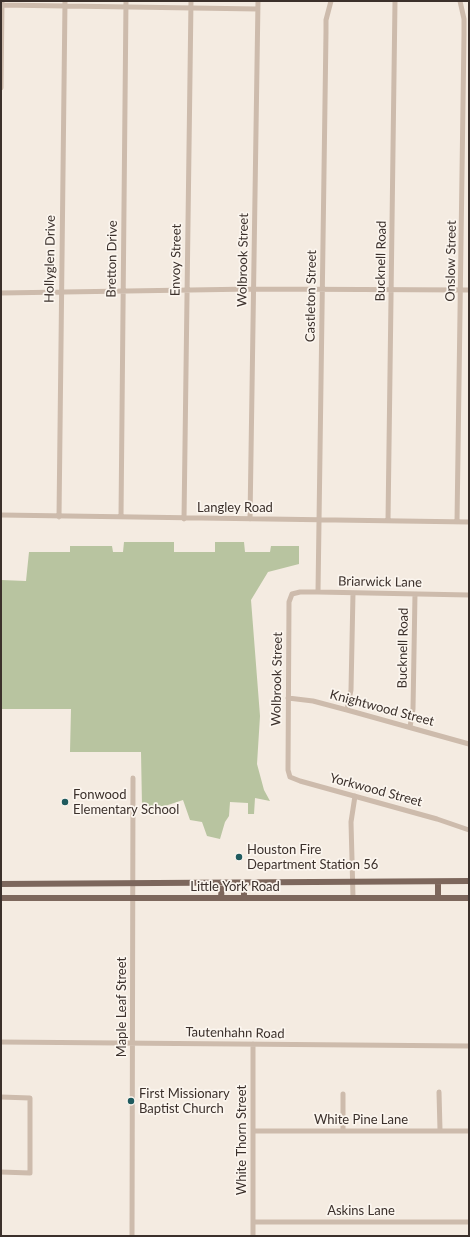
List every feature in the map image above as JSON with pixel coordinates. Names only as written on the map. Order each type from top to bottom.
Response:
[{"type":"main road","name":"Little York Road","points":[[1,884],[469,881]]},
{"type":"main road","points":[[438,882],[438,898]]},
{"type":"main road","points":[[221,898],[222,883]]},
{"type":"main road","points":[[244,883],[244,898]]},
{"type":"main road","name":"Little York Road","points":[[1,898],[469,898]]},
{"type":"street","name":"Envoy Street","points":[[184,519],[191,1]]},
{"type":"street","name":"Wolbrook Street","points":[[250,519],[258,1]]},
{"type":"street","name":"Castleton Street","points":[[318,592],[326,20],[331,1]]},
{"type":"street","name":"Bucknell Road","points":[[388,521],[395,1]]},
{"type":"street","name":"Onslow Street","points":[[457,522],[464,34],[464,19],[460,1]]},
{"type":"street","points":[[1,88],[2,3],[126,4],[191,8],[258,9]]},
{"type":"street","name":"Hollyglen Drive","points":[[59,517],[65,4]]},
{"type":"street","name":"Bretton Drive","points":[[121,517],[126,4]]},
{"type":"street","points":[[1,293],[253,289],[322,291],[469,290]]},
{"type":"street","name":"Langley Road","points":[[1,515],[184,519],[319,519],[469,522]]},
{"type":"street","name":"Briarwick Lane","points":[[292,594],[300,592],[318,592],[469,595]]},
{"type":"street","points":[[348,710],[351,690],[353,593]]},
{"type":"street","name":"Wolbrook Street","points":[[288,764],[289,602],[292,594]]},
{"type":"street","name":"Bucknell Road","points":[[410,727],[413,709],[415,594]]},
{"type":"street","name":"Knightwood Street","points":[[288,698],[313,701],[469,744]]},
{"type":"street","name":"Yorkwood Street","points":[[288,764],[290,776],[295,779],[437,818],[469,830]]},
{"type":"street","name":"Maple Leaf Street","points":[[132,1236],[134,883],[133,778]]},
{"type":"street","points":[[353,897],[351,822],[355,796]]},
{"type":"street","name":"Tautenhahn Road","points":[[1,1042],[469,1046]]},
{"type":"street","name":"White Thorn Street","points":[[253,1044],[253,1236]]},
{"type":"street","points":[[439,1092],[440,1130]]},
{"type":"street","points":[[343,1094],[343,1130]]},
{"type":"street","points":[[1,1097],[30,1098],[30,1173],[1,1172]]},
{"type":"street","name":"White Pine Lane","points":[[253,1132],[469,1130]]},
{"type":"street","name":"Askins Lane","points":[[253,1222],[469,1222]]},
{"type":"green space","points":[[124,542],[174,542],[174,552],[215,552],[215,542],[244,542],[245,552],[270,552],[271,546],[299,546],[299,564],[268,572],[251,600],[260,716],[257,764],[264,790],[270,801],[255,798],[254,814],[248,814],[248,803],[230,802],[229,816],[225,822],[220,839],[207,836],[202,822],[190,820],[183,800],[165,806],[142,806],[141,752],[70,752],[71,709],[1,709],[1,580],[26,581],[29,552],[70,552],[70,546],[112,546],[113,552],[123,552]]},
{"type":"place","name":"Fonwood Elementary School","points":[[65,802]]},
{"type":"place","name":"Houston Fire Department Station 56","points":[[239,857]]},
{"type":"place","name":"First Missionary Baptist Church","points":[[131,1101]]}]
